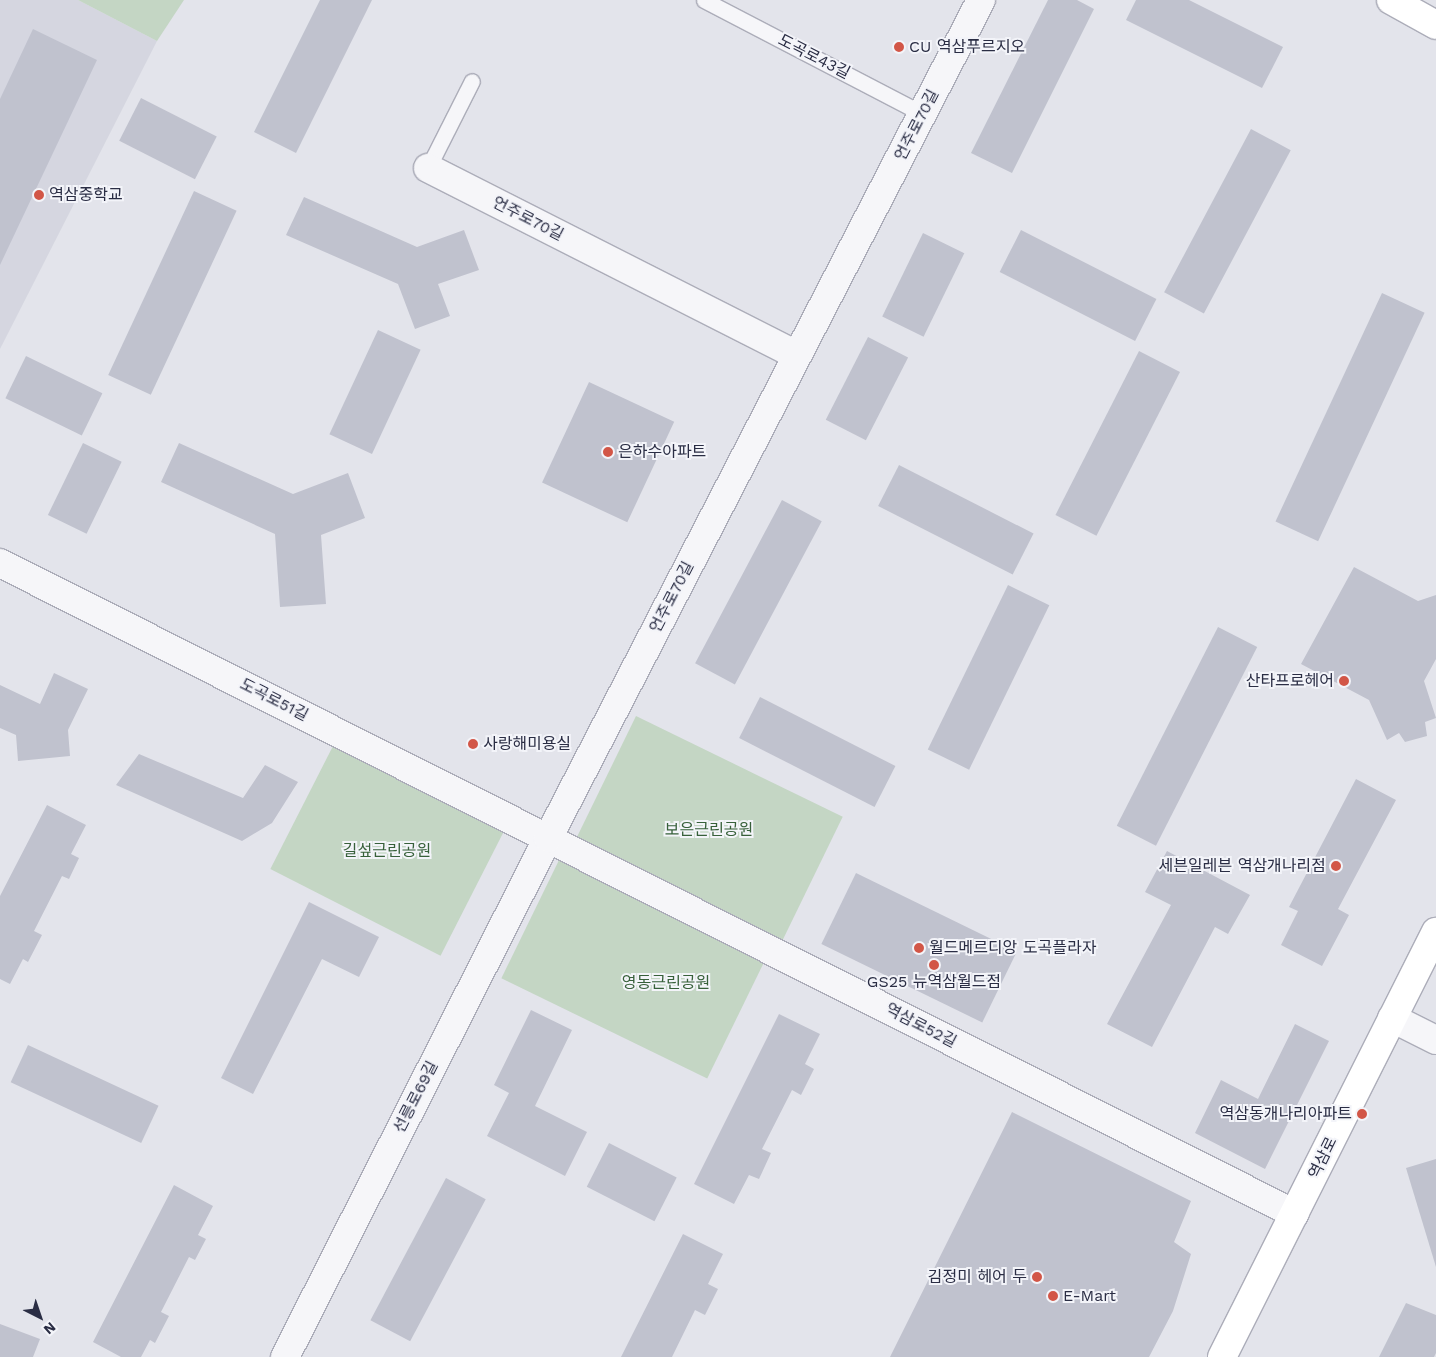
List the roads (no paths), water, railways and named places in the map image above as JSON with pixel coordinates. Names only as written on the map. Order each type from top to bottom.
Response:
[{"type":"main road","points":[[1391,0],[1436,25]]},
{"type":"main road","name":"역삼로","points":[[1222,1357],[1436,932]]},
{"type":"street","name":"언주로70길","points":[[548,838],[981,0]]},
{"type":"street","name":"언주로70길","points":[[428,168],[796,356]]},
{"type":"street","name":"도곡로51길","points":[[0,563],[548,838]]},
{"type":"street","name":"역삼로52길","points":[[548,838],[1295,1214]]},
{"type":"street","name":"선릉로69길","points":[[284,1357],[548,838]]},
{"type":"street","points":[[1392,1018],[1436,1040]]},
{"type":"lane","name":"도곡로43길","points":[[704,0],[923,114]]},
{"type":"lane","name":"언주로70길","points":[[428,168],[472,81]]},
{"type":"place","name":"CU 역삼푸르지오","points":[[899,47]]},
{"type":"place","name":"역삼중학교","points":[[39,195]]},
{"type":"place","name":"은하수아파트","points":[[608,452]]},
{"type":"place","name":"산타프로헤어","points":[[1344,681]]},
{"type":"place","name":"사랑해미용실","points":[[473,744]]},
{"type":"place","name":"세븐일레븐 역삼개나리점","points":[[1336,866]]},
{"type":"place","name":"월드메르디앙 도곡플라자","points":[[919,948]]},
{"type":"place","name":"GS25 뉴역삼월드점","points":[[934,965]]},
{"type":"place","name":"역삼동개나리아파트","points":[[1362,1114]]},
{"type":"place","name":"김정미 헤어 두","points":[[1037,1277]]},
{"type":"place","name":"E-Mart","points":[[1053,1296]]},
{"type":"park label","name":"보은근린공원","points":[[709,830]]},
{"type":"park label","name":"길섶근린공원","points":[[387,851]]},
{"type":"park label","name":"영동근린공원","points":[[666,983]]}]
